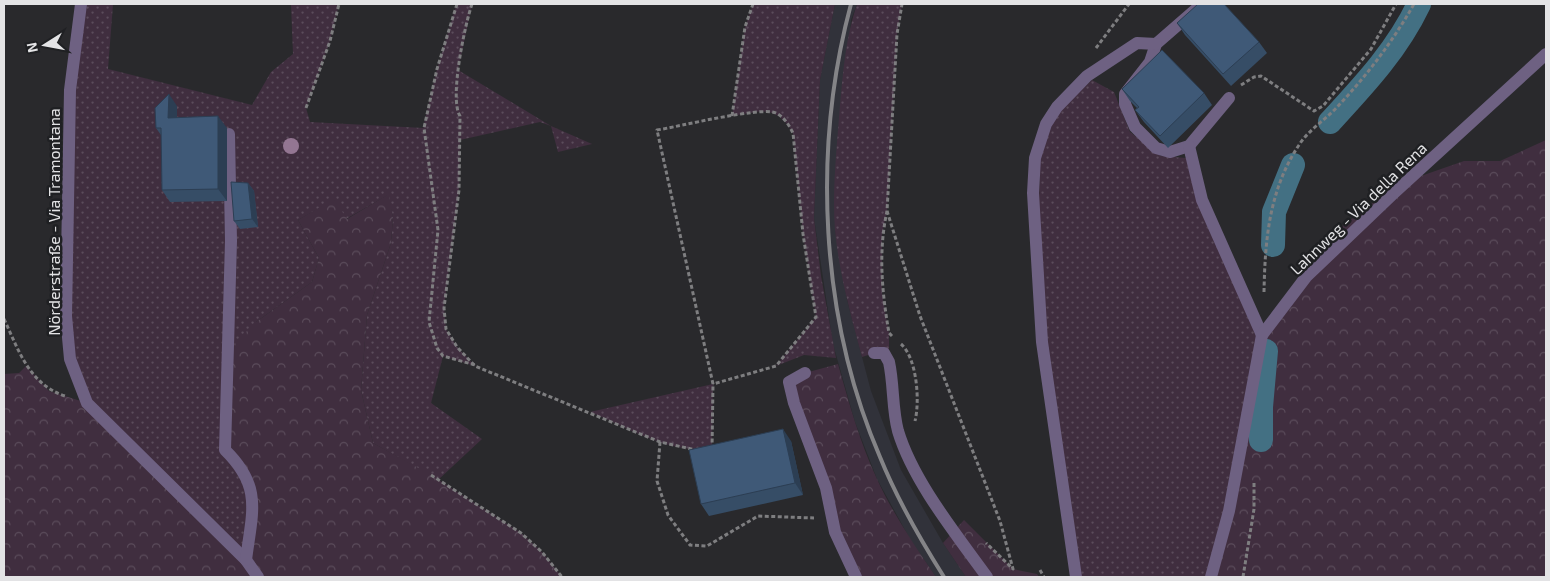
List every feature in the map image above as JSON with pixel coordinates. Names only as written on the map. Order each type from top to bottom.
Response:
[{"type":"street","name":"Nörderstraße - Via Tramontana","points":[[81,4],[70,90],[66,316],[70,359],[88,403],[246,560],[258,577]]},
{"type":"street","points":[[1202,4],[1156,44],[1150,62],[1125,94],[1125,104],[1135,127],[1156,148],[1170,152],[1189,146],[1229,98]]},
{"type":"street","points":[[1076,577],[1042,342],[1033,192],[1035,158],[1046,124],[1057,106],[1087,76],[1137,43],[1156,44]]},
{"type":"street","name":"Lahnweg - Via della Rena","points":[[1262,335],[1306,277],[1393,194],[1546,54]]},
{"type":"street","points":[[229,134],[231,241],[225,450],[238,463],[248,480],[252,506],[246,560]]},
{"type":"street","points":[[1189,146],[1202,200],[1262,335],[1229,511],[1211,577]]},
{"type":"street","points":[[874,354],[884,353],[889,362],[898,429],[907,457],[949,525],[987,577]]},
{"type":"street","points":[[805,373],[789,382],[794,403],[826,488],[835,532],[856,577]]},
{"type":"path","points":[[306,108],[330,41],[339,4]]},
{"type":"path","points":[[457,4],[437,69],[424,128],[438,230],[429,322],[437,348],[443,356],[475,366],[660,442],[700,451]]},
{"type":"path","points":[[472,4],[458,70],[456,109],[460,116],[459,190],[444,308],[446,329],[457,346],[475,366]]},
{"type":"path","points":[[732,116],[745,27],[753,4]]},
{"type":"path","points":[[902,4],[897,34],[887,212],[882,234],[882,294],[889,333],[904,346],[914,368],[919,405],[914,424]]},
{"type":"path","points":[[1087,76],[1090,54],[1129,4]]},
{"type":"path","points":[[1229,98],[1247,80],[1261,76],[1314,111],[1323,106],[1370,49],[1396,4]]},
{"type":"path","points":[[1263,299],[1265,244],[1269,216],[1292,158],[1308,134],[1338,107],[1365,76],[1395,37],[1414,4]]},
{"type":"path","points":[[712,449],[713,384],[657,130],[753,112],[774,112],[786,120],[794,133],[803,234],[816,317],[776,366],[713,384]]},
{"type":"path","points":[[887,212],[920,316],[1000,521],[1013,570],[985,541]]},
{"type":"path","points":[[4,319],[26,366],[49,391],[88,403]]},
{"type":"path","points":[[660,442],[657,481],[668,515],[690,545],[707,546],[758,516],[832,519]]},
{"type":"path","points":[[706,450],[720,448]]},
{"type":"path","points":[[431,475],[521,534],[542,552],[562,577]]},
{"type":"path","points":[[1040,570],[1044,577]]},
{"type":"shaded area","points":[[835,4],[857,4],[851,20],[835,230],[847,300],[871,391],[901,470],[943,543],[966,577],[936,577],[910,539],[877,479],[855,422],[833,344],[814,218],[820,80]]},
{"type":"green space","points":[[81,4],[113,4],[108,69],[252,105],[271,72],[293,54],[291,4],[339,4],[330,41],[306,108],[310,122],[423,128],[437,69],[455,9],[457,4],[472,4],[458,70],[551,126],[540,122],[460,140],[459,190],[444,307],[446,329],[457,347],[475,366],[443,356],[431,403],[482,439],[438,480],[373,443],[361,390],[367,315],[391,243],[393,217],[388,195],[346,219],[334,200],[298,220],[319,258],[312,282],[256,322],[246,560],[87,403],[70,359],[73,61]]},
{"type":"green space","points":[[753,4],[835,4],[820,80],[814,218],[821,276],[836,358],[804,355],[776,366],[816,317],[803,234],[793,133],[780,117],[767,112],[751,112],[732,116],[745,27]]},
{"type":"green space","points":[[857,4],[902,4],[897,34],[887,211],[882,234],[882,294],[889,333],[889,362],[874,353],[862,357],[842,278],[835,230],[834,183],[842,79],[853,16]]},
{"type":"green space","points":[[1092,80],[1114,92],[1130,132],[1161,156],[1186,158],[1262,335],[1211,577],[1076,577],[1037,279],[1040,159],[1050,126],[1061,109]]},
{"type":"green space","points":[[551,126],[592,144],[558,152]]},
{"type":"green space","points":[[1546,140],[1546,577],[1211,577],[1262,335],[1306,277],[1337,230],[1398,184],[1464,161],[1500,161]]},
{"type":"green space","points":[[389,194],[393,217],[391,243],[367,315],[361,390],[373,443],[431,475],[521,533],[542,552],[562,577],[4,577],[4,374],[19,373],[26,366],[49,391],[87,403],[246,560],[249,480],[225,450],[228,350],[256,322],[312,282],[319,258],[298,220],[334,199],[347,219]]},
{"type":"green space","points":[[838,364],[860,437],[877,479],[912,542],[936,577],[853,577],[789,382],[805,373]]},
{"type":"green space","points":[[713,384],[712,449],[680,447],[664,443],[590,412]]},
{"type":"green space","points":[[964,520],[1013,569],[1037,574],[1039,577],[966,577],[943,543]]},
{"type":"building","points":[[1198,4],[1224,4],[1259,42],[1223,74],[1177,23]]},
{"type":"building","points":[[1162,50],[1204,93],[1160,136],[1135,110],[1139,107],[1122,89]]},
{"type":"building","points":[[169,94],[168,118],[218,116],[218,189],[162,190],[161,128],[156,128],[155,108]]},
{"type":"building","points":[[231,182],[248,183],[252,219],[234,221]]},
{"type":"building","points":[[783,429],[795,483],[701,504],[689,450]]},
{"type":"waterway","points":[[1330,122],[1368,80],[1390,52],[1419,4]]},
{"type":"waterway","points":[[1273,245],[1274,212],[1293,165]]},
{"type":"waterway","points":[[1261,440],[1261,407],[1266,351]]},
{"type":"railway","points":[[851,4],[839,59],[831,116],[827,174],[828,233],[834,291],[845,348],[860,404],[880,457],[909,518],[944,577]]}]
